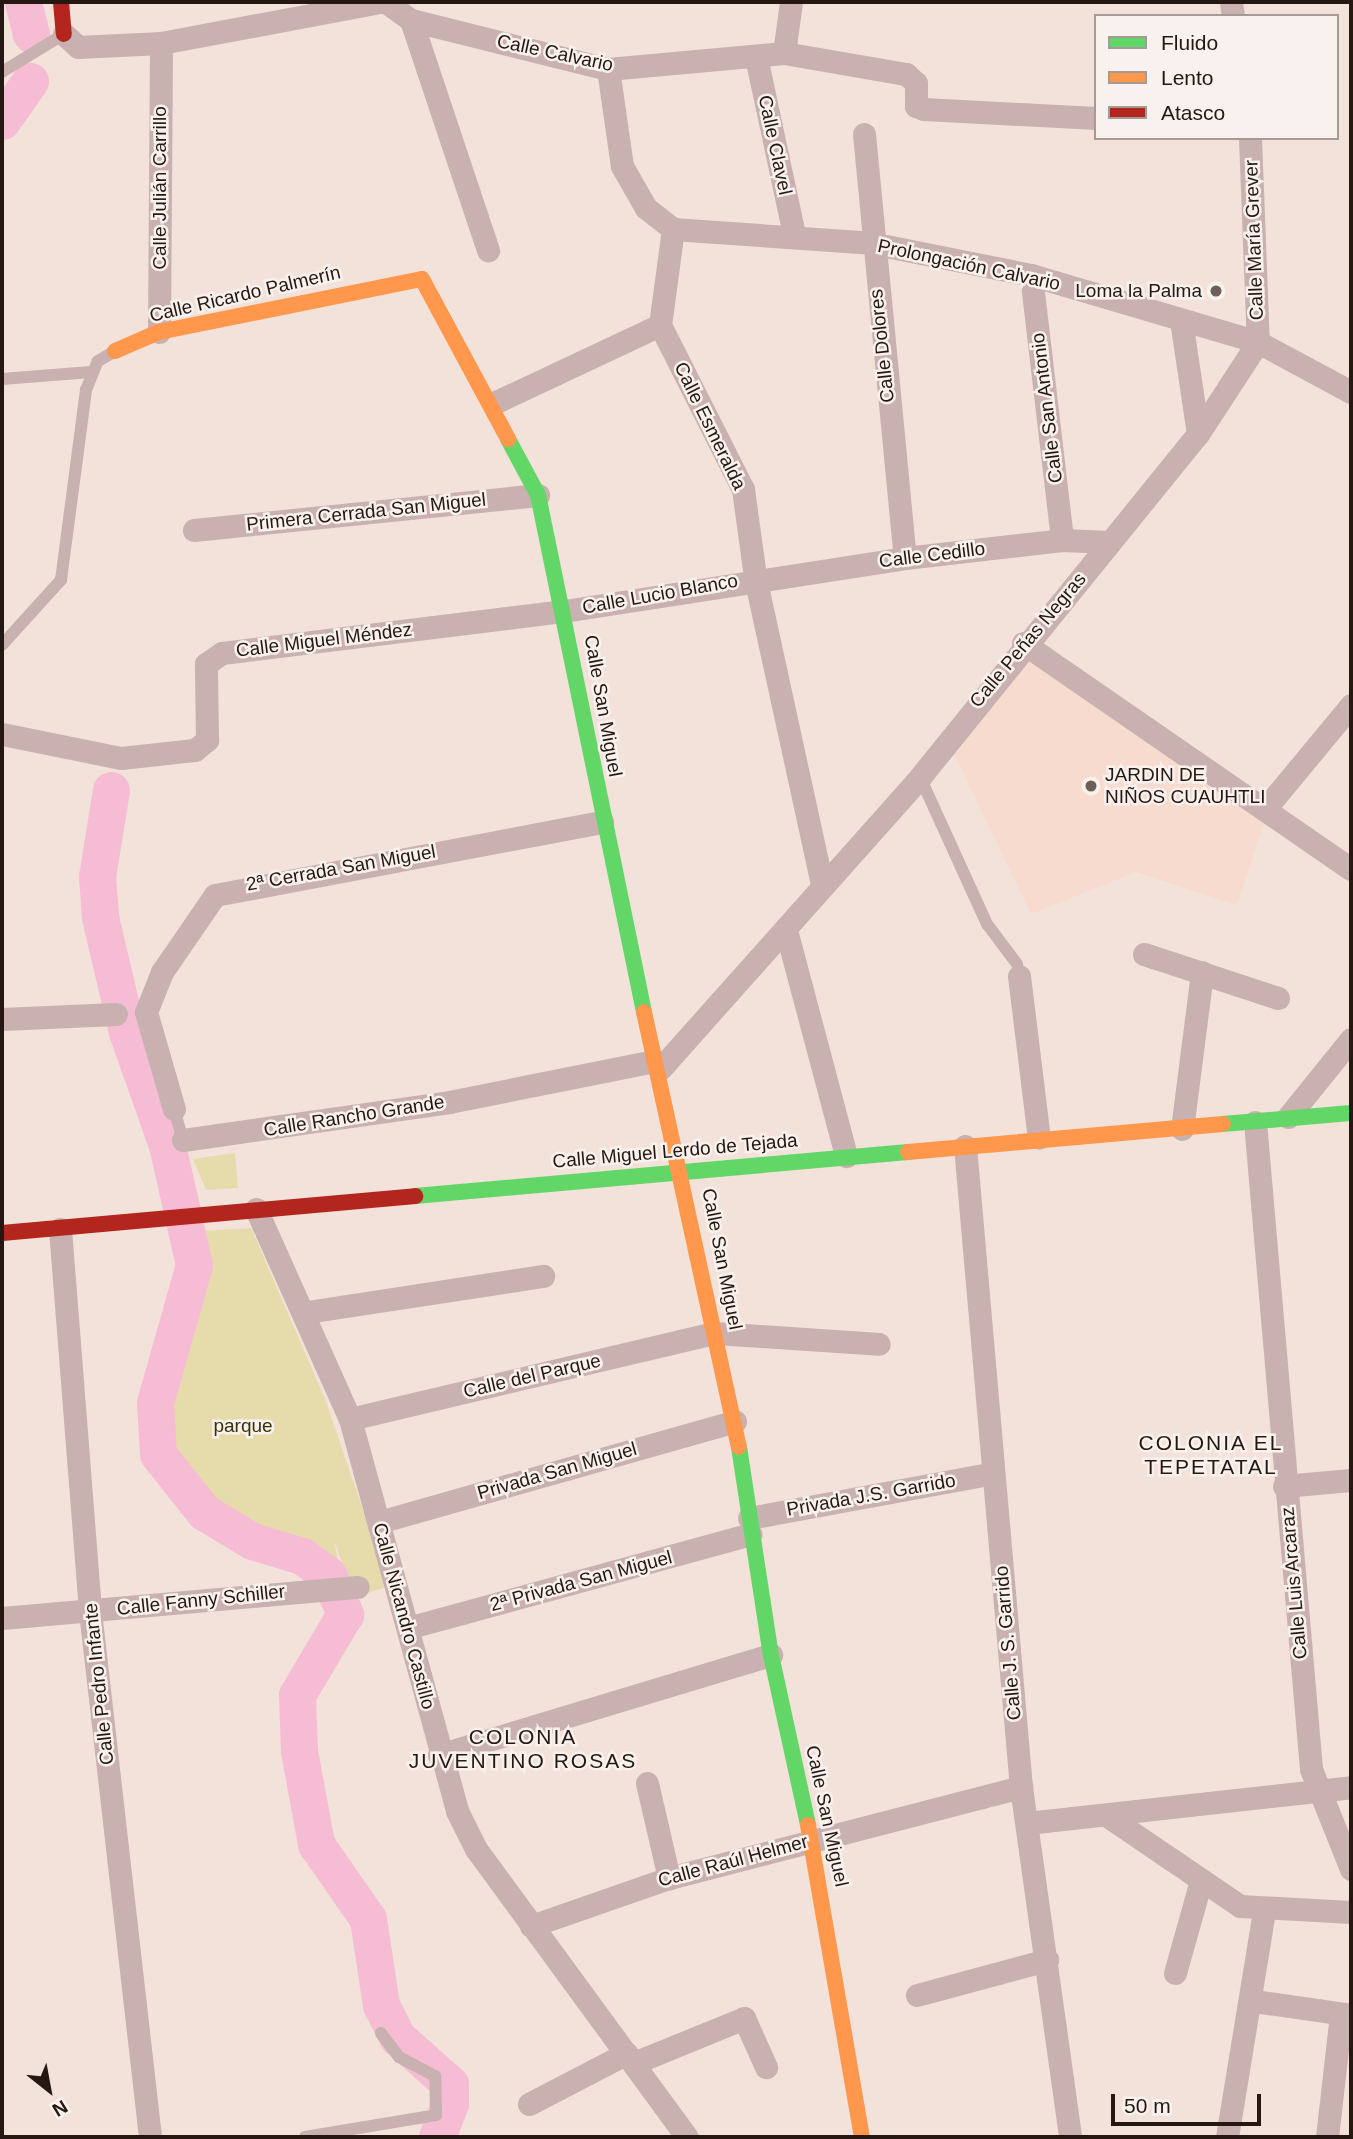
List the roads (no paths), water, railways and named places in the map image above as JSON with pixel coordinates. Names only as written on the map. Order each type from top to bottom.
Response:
[{"type":"street","points":[[61,2],[57,38],[78,47],[161,43],[381,2]]},
{"type":"street","name":"Calle Calvario","points":[[386,2],[411,20],[608,69],[771,55],[906,74],[916,83],[916,106],[924,109],[1094,118]]},
{"type":"street","name":"Calle Clavel","points":[[791,2],[771,55],[794,234]]},
{"type":"street","points":[[411,20],[488,250]]},
{"type":"street","name":"Calle Julián Carrillo","points":[[159,332],[161,43]]},
{"type":"street","points":[[494,403],[660,325],[673,229],[646,208],[622,166],[608,69]]},
{"type":"street","name":"Calle Dolores","points":[[863,134],[870,243],[905,558]]},
{"type":"street","name":"Calle María Grever","points":[[1250,140],[1258,342]]},
{"type":"street","name":"Prolongación Calvario","points":[[673,229],[794,234],[870,243],[1031,275],[1258,342],[1351,392]]},
{"type":"street","name":"Calle San Antonio","points":[[1031,275],[1062,540]]},
{"type":"street","name":"Calle Ricardo Palmerín","points":[[115,351],[159,332],[422,279]]},
{"type":"street","name":"Calle San Miguel","points":[[422,279],[494,403],[538,495],[564,611],[603,822],[683,1169],[735,1421],[771,1655],[811,1840],[862,2137]]},
{"type":"street","points":[[1181,320],[1198,434]]},
{"type":"street","name":"Calle Esmeralda","points":[[660,325],[743,489],[755,577],[822,885]]},
{"type":"street","name":"Calle Peñas Negras","points":[[658,1065],[786,930],[822,885],[920,777],[1023,643],[1198,434],[1258,342]]},
{"type":"street","name":"Primera Cerrada San Miguel","points":[[194,530],[538,495]]},
{"type":"street","name":"Calle Cedillo","points":[[755,577],[1062,540],[1110,542]]},
{"type":"street","name":"Calle Lucio Blanco","points":[[564,611],[755,577]]},
{"type":"street","name":"Calle Miguel Méndez","points":[[2,734],[84,754],[121,758],[195,750],[206,740],[206,664],[222,653],[564,611]]},
{"type":"street","points":[[1023,643],[1351,869]]},
{"type":"street","points":[[1265,809],[1351,705]]},
{"type":"street","name":"2ª Cerrada San Miguel","points":[[146,1012],[200,913],[215,895],[235,887],[603,822]]},
{"type":"street","points":[[786,930],[846,1156]]},
{"type":"street","points":[[1144,954],[1278,998]]},
{"type":"street","points":[[1018,970],[1039,1138]]},
{"type":"street","points":[[1182,1129],[1202,972]]},
{"type":"street","name":"Calle Rancho Grande","points":[[146,1012],[174,1109]]},
{"type":"street","points":[[2,1019],[116,1014]]},
{"type":"street","points":[[1288,1118],[1351,1040]]},
{"type":"street","name":"Calle Rancho Grande","points":[[183,1140],[449,1102],[658,1065]]},
{"type":"street","name":"Calle Miguel Lerdo de Tejada","points":[[2,1233],[683,1169],[1351,1113]]},
{"type":"street","name":"Calle Luis Arcaraz","points":[[1255,1122],[1284,1486],[1311,1769],[1351,1869]]},
{"type":"street","name":"Calle J. S. Garrido","points":[[965,1146],[1021,1787],[1070,2137]]},
{"type":"street","name":"Calle Nicandro Castillo","points":[[247,1211],[307,1312],[350,1419],[411,1628],[439,1755],[476,1849],[687,2137]]},
{"type":"street","name":"Calle Pedro Infante","points":[[60,1229],[90,1611],[150,2137]]},
{"type":"street","points":[[307,1312],[544,1276]]},
{"type":"street","name":"Calle del Parque","points":[[350,1419],[715,1333],[880,1344]]},
{"type":"street","name":"Privada San Miguel","points":[[379,1522],[735,1421]]},
{"type":"street","name":"Privada J.S. Garrido","points":[[750,1526],[993,1473]]},
{"type":"street","points":[[1284,1486],[1351,1480]]},
{"type":"street","name":"2ª Privada San Miguel","points":[[411,1628],[750,1526]]},
{"type":"street","name":"Calle Fanny Schiller","points":[[2,1618],[338,1588]]},
{"type":"street","points":[[439,1755],[771,1655]]},
{"type":"street","points":[[647,1783],[669,1878]]},
{"type":"street","name":"Calle Raúl Helmer","points":[[531,1926],[669,1878],[1021,1787]]},
{"type":"street","points":[[1027,1823],[1351,1787]]},
{"type":"street","points":[[1106,1815],[1200,1884],[1264,1911],[1351,1912]]},
{"type":"street","points":[[1175,1973],[1200,1884]]},
{"type":"street","points":[[1227,2137],[1254,2001],[1264,1911]]},
{"type":"street","points":[[917,1995],[1047,1960]]},
{"type":"street","points":[[1254,2001],[1346,2015],[1328,2137]]},
{"type":"street","points":[[529,2104],[631,2058],[744,2018],[766,2067]]},
{"type":"lane","points":[[2,72],[57,38]]},
{"type":"lane","name":"Calle Ricardo Palmerín","points":[[91,372],[115,351]]},
{"type":"lane","points":[[2,379],[91,372],[64,572],[2,645]]},
{"type":"lane","points":[[920,777],[987,924],[1018,970]]},
{"type":"lane","name":"Calle Rancho Grande","points":[[174,1109],[183,1140]]},
{"type":"lane","points":[[305,2137],[436,2115],[435,2076],[399,2057],[381,2033]]},
{"type":"waterway","points":[[23,2],[31,34]]},
{"type":"waterway","points":[[2,121],[30,81]]},
{"type":"waterway","points":[[111,790],[97,876],[100,917],[127,1032],[167,1145],[194,1265],[155,1403],[158,1454],[204,1512],[252,1541],[302,1556],[328,1575],[345,1614],[297,1695],[299,1751],[316,1844],[368,1919],[381,2005],[397,2037],[450,2084],[450,2103],[437,2137]]},
{"type":"place","name":"Loma la Palma","points":[[1216,291]]},
{"type":"place","name":"JARDIN DE NIÑOS CUAUHTLI","points":[[1091,786]]},
{"type":"district","name":"COLONIA EL TEPETATAL","points":[[1211,1455]]},
{"type":"district","name":"COLONIA JUVENTINO ROSAS","points":[[523,1749]]},
{"type":"park label","name":"parque","points":[[243,1426]]}]
